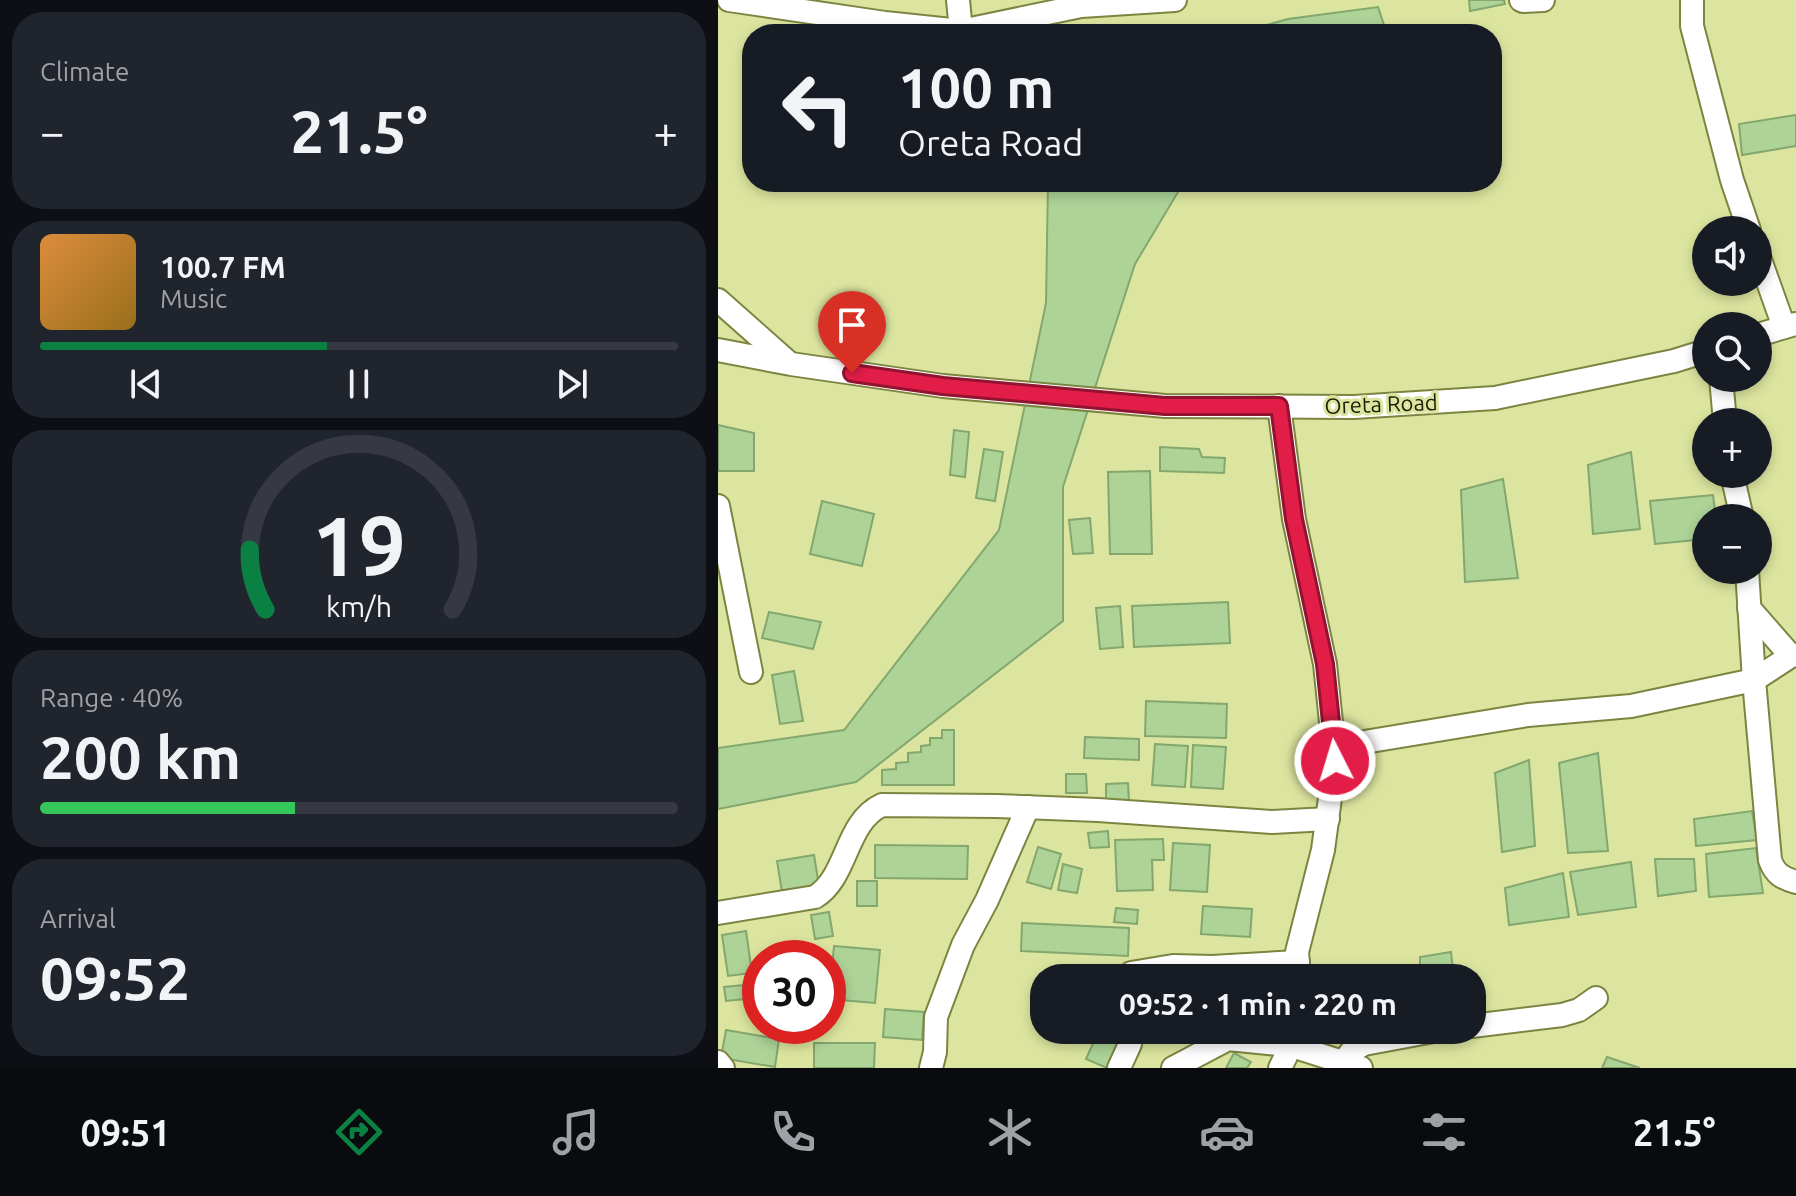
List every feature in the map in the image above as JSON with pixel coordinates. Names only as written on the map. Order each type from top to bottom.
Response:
[{"type":"street","points":[[729,0],[894,24]]},
{"type":"street","points":[[958,0],[960,24]]},
{"type":"street","points":[[995,24],[1081,6],[1175,0]]},
{"type":"street","points":[[1521,0],[1543,0]]},
{"type":"street","points":[[1692,0],[1692,26],[1744,216]]},
{"type":"street","points":[[1772,286],[1790,326]]},
{"type":"street","points":[[718,300],[791,364]]},
{"type":"street","name":"Oreta Road","points":[[718,350],[943,386],[1165,406],[1354,407],[1495,398],[1692,355]]},
{"type":"street","points":[[1279,406],[1294,519],[1325,664],[1335,761],[1323,850],[1297,952],[1298,964]]},
{"type":"street","points":[[718,506],[751,672]]},
{"type":"street","points":[[1748,584],[1770,860],[1782,878],[1796,882]]},
{"type":"street","points":[[1334,747],[1528,715],[1631,706],[1754,680],[1794,656],[1749,608]]},
{"type":"street","points":[[718,913],[815,897],[823,892],[862,820],[882,805],[1028,807],[1272,822],[1328,819]]},
{"type":"street","points":[[931,1068],[935,1052],[936,1017],[963,945],[987,900],[1028,807]]},
{"type":"street","points":[[1486,1024],[1562,1015],[1579,1010],[1596,998]]},
{"type":"street","points":[[1119,1068],[1130,1044]]},
{"type":"street","points":[[1173,1068],[1219,1044]]},
{"type":"street","points":[[1280,1068],[1289,1044]]},
{"type":"street","points":[[1305,1044],[1352,1065],[1351,1052],[1364,1044]]},
{"type":"street","points":[[718,1062],[723,1068]]},
{"type":"building","points":[[1469,0],[1504,0],[1505,4],[1470,11]]},
{"type":"building","points":[[1378,7],[1384,24],[1270,24]]},
{"type":"building","points":[[1796,115],[1796,146],[1742,155],[1739,124]]},
{"type":"building","points":[[1048,192],[1178,192],[1135,264],[1063,487],[1063,621],[856,782],[718,809],[718,748],[844,730],[999,530],[1046,303]]},
{"type":"building","points":[[718,425],[754,433],[754,471],[718,471]]},
{"type":"building","points":[[954,430],[969,432],[965,477],[950,475]]},
{"type":"building","points":[[1160,447],[1199,449],[1202,457],[1225,458],[1224,473],[1160,471]]},
{"type":"building","points":[[984,449],[1003,452],[995,501],[976,498]]},
{"type":"building","points":[[1631,452],[1640,529],[1593,534],[1588,465]]},
{"type":"building","points":[[1150,471],[1152,554],[1110,554],[1108,472]]},
{"type":"building","points":[[1503,479],[1518,578],[1465,582],[1461,490]]},
{"type":"building","points":[[1713,495],[1714,504],[1692,504],[1692,540],[1655,544],[1650,501]]},
{"type":"building","points":[[822,501],[874,514],[862,566],[810,554]]},
{"type":"building","points":[[1090,518],[1093,553],[1073,554],[1069,520]]},
{"type":"building","points":[[1228,602],[1230,643],[1134,647],[1132,606]]},
{"type":"building","points":[[1120,606],[1123,647],[1100,649],[1096,608]]},
{"type":"building","points":[[769,612],[821,622],[813,649],[762,638]]},
{"type":"building","points":[[794,671],[803,721],[780,724],[772,675]]},
{"type":"building","points":[[1146,701],[1227,704],[1226,738],[1145,736]]},
{"type":"building","points":[[942,730],[954,730],[954,785],[882,785],[882,770],[896,769],[896,763],[908,762],[908,753],[921,752],[921,746],[930,745],[930,738],[942,738]]},
{"type":"building","points":[[1085,737],[1139,739],[1139,760],[1084,758]]},
{"type":"building","points":[[1155,744],[1188,746],[1185,787],[1152,785]]},
{"type":"building","points":[[1193,745],[1226,747],[1223,789],[1191,787]]},
{"type":"building","points":[[1598,753],[1608,851],[1568,853],[1559,763]]},
{"type":"building","points":[[1529,760],[1535,846],[1502,852],[1495,773]]},
{"type":"building","points":[[1066,774],[1086,774],[1087,793],[1066,793]]},
{"type":"building","points":[[1128,783],[1129,801],[1106,802],[1106,784]]},
{"type":"building","points":[[1752,811],[1757,840],[1696,846],[1694,819]]},
{"type":"building","points":[[1108,831],[1109,847],[1090,848],[1088,833]]},
{"type":"building","points":[[1163,839],[1164,860],[1152,860],[1153,890],[1117,891],[1115,840]]},
{"type":"building","points":[[1173,843],[1210,845],[1207,892],[1170,890]]},
{"type":"building","points":[[875,845],[968,846],[967,879],[875,878]]},
{"type":"building","points":[[1038,847],[1061,854],[1051,889],[1027,882]]},
{"type":"building","points":[[1756,848],[1763,893],[1709,897],[1706,854]]},
{"type":"building","points":[[814,855],[819,886],[782,892],[777,861]]},
{"type":"building","points":[[1655,859],[1694,859],[1696,891],[1658,896]]},
{"type":"building","points":[[1631,862],[1636,907],[1578,915],[1570,872]]},
{"type":"building","points":[[1063,864],[1082,869],[1077,893],[1058,890]]},
{"type":"building","points":[[1563,873],[1569,917],[1509,925],[1505,888]]},
{"type":"building","points":[[857,881],[877,881],[877,906],[857,906]]},
{"type":"building","points":[[1203,906],[1252,909],[1250,937],[1201,934]]},
{"type":"building","points":[[1116,908],[1138,910],[1137,924],[1114,922]]},
{"type":"building","points":[[829,912],[833,936],[815,939],[811,915]]},
{"type":"building","points":[[1022,923],[1129,928],[1128,956],[1021,951]]},
{"type":"building","points":[[746,931],[747,940],[742,940],[742,974],[728,976],[722,935]]},
{"type":"building","points":[[846,947],[880,950],[875,1003],[846,1000]]},
{"type":"building","points":[[1451,952],[1452,964],[1420,964],[1420,957]]},
{"type":"building","points":[[742,985],[742,999],[726,1001],[724,987]]},
{"type":"building","points":[[885,1009],[924,1012],[922,1040],[883,1037]]},
{"type":"building","points":[[726,1030],[742,1033],[742,1044],[778,1044],[775,1067],[721,1058]]},
{"type":"building","points":[[875,1043],[874,1068],[814,1068],[814,1044]]},
{"type":"building","points":[[1093,1044],[1118,1044],[1107,1068],[1086,1059]]},
{"type":"building","points":[[1234,1053],[1251,1062],[1247,1068],[1226,1068]]},
{"type":"building","points":[[1607,1057],[1640,1068],[1602,1068]]},
{"type":"route","points":[[852,373],[943,386],[1165,406],[1279,406],[1294,519],[1325,664],[1335,761]]}]
